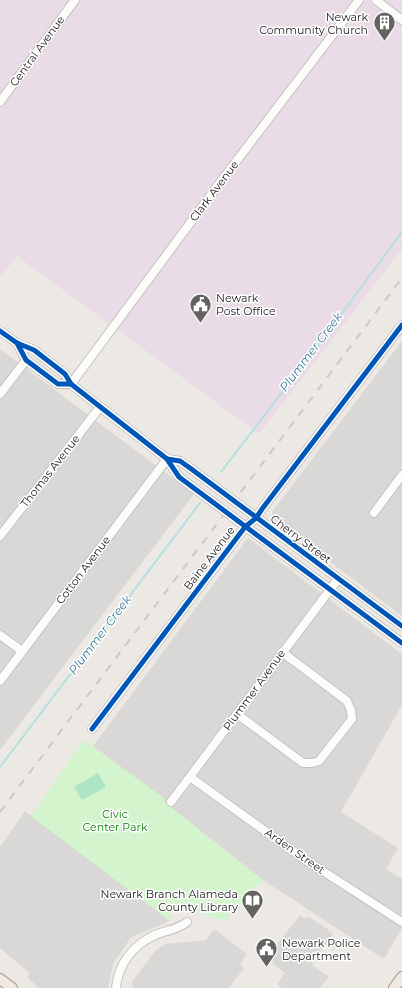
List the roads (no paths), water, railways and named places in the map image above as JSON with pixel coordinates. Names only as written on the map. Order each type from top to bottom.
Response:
[{"type":"main road","points":[[394,988],[402,977]]},
{"type":"main road","points":[[0,979],[12,988]]},
{"type":"street","name":"Central Avenue","points":[[0,102],[75,0]]},
{"type":"street","name":"Clark Avenue","points":[[71,384],[219,184],[360,0]]},
{"type":"street","points":[[376,0],[402,20]]},
{"type":"street","name":"Baine Avenue","points":[[92,729],[245,527],[256,518],[402,325]]},
{"type":"street","name":"Cherry Street","points":[[0,330],[17,343],[34,350],[65,374],[71,384],[167,459],[179,477],[329,590],[401,641]]},
{"type":"street","name":"Cherry Street","points":[[17,343],[26,360],[58,384],[71,384]]},
{"type":"street","points":[[0,394],[26,360]]},
{"type":"street","name":"Thomas Avenue","points":[[0,536],[100,407]]},
{"type":"street","name":"Cherry Street","points":[[167,459],[180,461],[402,626]]},
{"type":"street","name":"Cotton Avenue","points":[[0,681],[167,459]]},
{"type":"street","points":[[374,513],[402,475]]},
{"type":"street","name":"Plummer Avenue","points":[[171,802],[338,579]]},
{"type":"street","points":[[0,635],[22,651]]},
{"type":"street","points":[[237,714],[303,763],[312,764],[319,761],[352,719],[351,710],[347,701],[282,652]]},
{"type":"street","name":"Arden Street","points":[[190,777],[304,858],[402,922]]},
{"type":"street","points":[[116,988],[117,979],[123,962],[131,951],[155,935],[180,927],[187,922]]},
{"type":"waterway","name":"Plummer Creek","points":[[221,472],[323,339],[402,232]]},
{"type":"waterway","name":"Plummer Creek","points":[[0,767],[200,503]]},
{"type":"railway","points":[[0,812],[402,278]]},
{"type":"place","name":"Newark Community Church","points":[[384,42]]},
{"type":"place","name":"Newark Post Office","points":[[200,324]]},
{"type":"place","name":"Newark Branch Alameda County Library","points":[[253,920]]},
{"type":"place","name":"Newark Police Department","points":[[266,968]]},
{"type":"park label","name":"Civic Center Park","points":[[115,820]]}]
